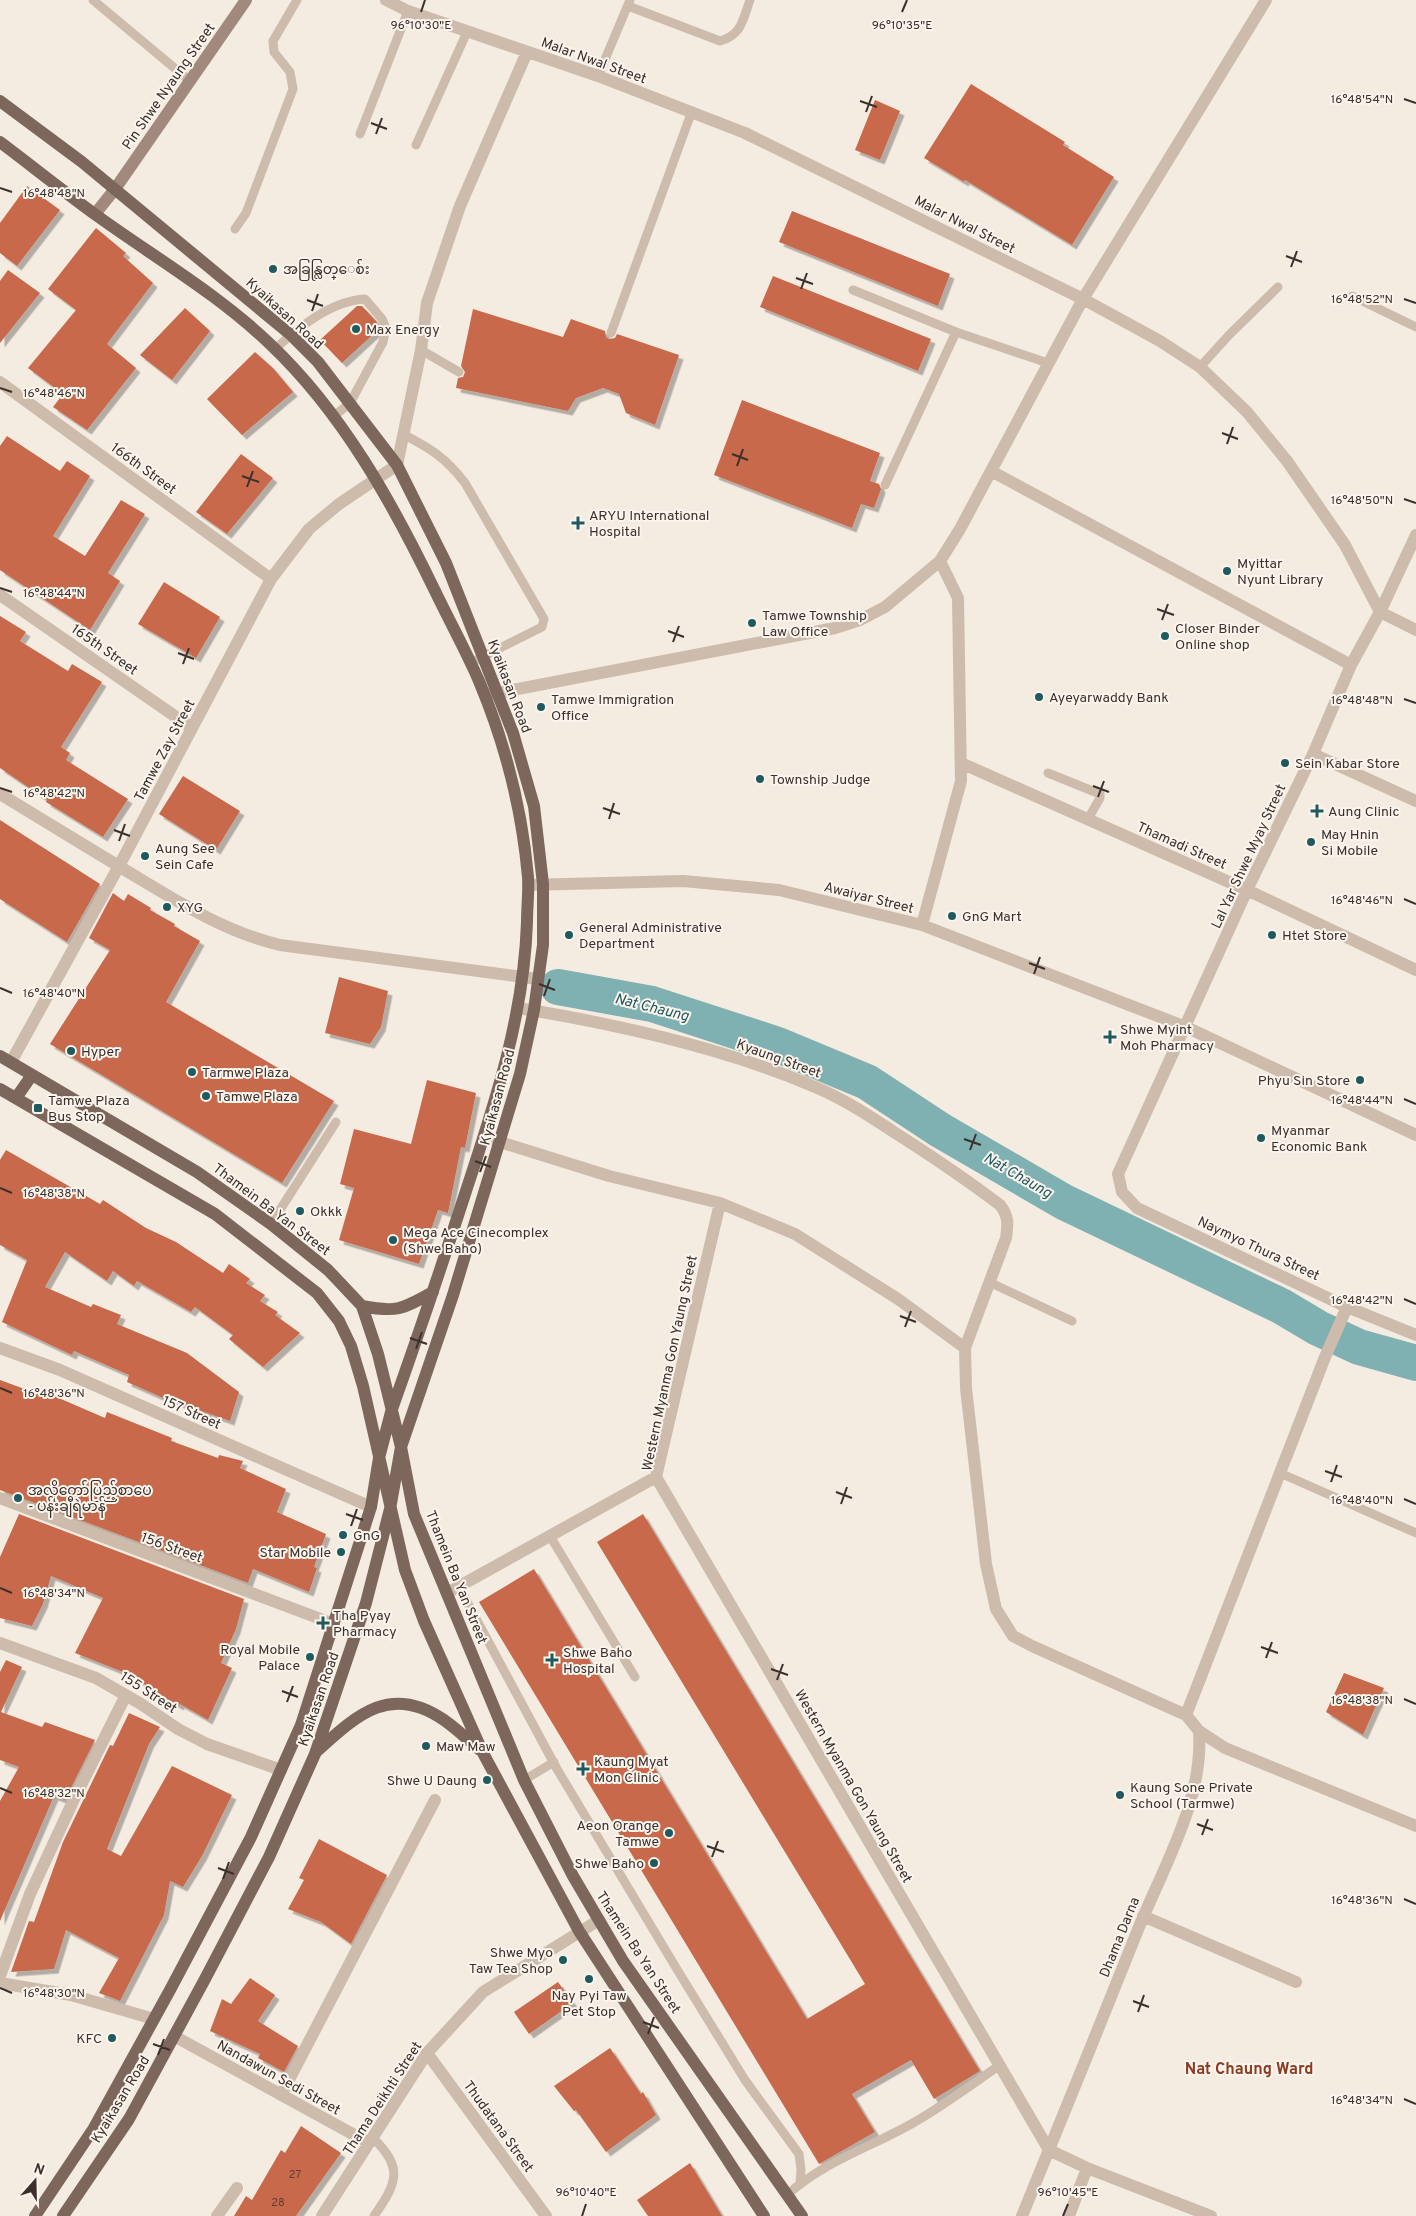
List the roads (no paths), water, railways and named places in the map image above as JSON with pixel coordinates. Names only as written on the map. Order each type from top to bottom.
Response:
[{"type":"main road","name":"Kyaikasan Road","points":[[0,101],[115,189],[291,335],[318,362],[397,465],[446,563],[514,733],[534,806],[543,884],[543,945],[534,1010],[520,1074],[453,1295],[401,1447],[390,1509],[366,1603],[315,1754],[269,1858],[174,2036],[129,2118],[63,2216]]},
{"type":"main road","name":"Kyaikasan Road","points":[[0,142],[94,214],[212,295],[275,349],[304,378],[333,417],[376,478],[422,565],[484,696],[500,736],[518,804],[528,885],[523,978],[512,1042],[484,1137],[391,1412],[379,1458],[371,1508],[301,1725],[251,1837],[154,2019],[94,2128],[35,2216]]},
{"type":"main road","name":"Thamein Ba Yan Street","points":[[5,1059],[197,1172],[271,1224],[328,1270],[362,1306],[378,1354],[401,1447],[414,1514],[524,1780],[573,1876],[623,1961],[802,2216]]},
{"type":"main road","points":[[16,1098],[32,1075]]},
{"type":"main road","points":[[0,1089],[215,1214],[317,1293],[340,1321],[351,1346],[363,1386],[405,1570],[421,1614],[483,1753],[579,1931],[764,2216]]},
{"type":"main road","points":[[362,1306],[386,1311],[408,1306],[433,1292]]},
{"type":"main road","points":[[315,1754],[348,1723],[367,1710],[390,1702],[416,1705],[444,1720],[483,1753]]},
{"type":"street","name":"Pin Shwe Nyaung Street","points":[[94,214],[115,189],[246,0]]},
{"type":"street","name":"Malar Nwal Street","points":[[386,0],[408,11],[598,76],[745,133],[1083,299],[1160,341],[1200,367],[1247,412],[1287,461],[1345,545],[1380,612]]},
{"type":"street","points":[[484,696],[835,628],[860,620],[885,607],[940,561],[991,472],[1083,299],[1266,0]]},
{"type":"street","points":[[397,465],[421,350],[427,303],[460,206],[527,52]]},
{"type":"street","name":"166th Street","points":[[0,382],[271,579]]},
{"type":"street","name":"Tamwe Zay Street","points":[[5,1059],[119,866],[271,579],[310,529],[376,478],[397,465]]},
{"type":"street","points":[[991,472],[1351,665]]},
{"type":"street","name":"Lal Yar Shwe Myay Street","points":[[1122,1192],[1118,1174],[1247,890],[1313,754],[1351,665],[1380,612],[1416,535]]},
{"type":"street","points":[[922,925],[961,781],[958,598],[940,561]]},
{"type":"street","name":"165th Street","points":[[0,595],[192,728]]},
{"type":"street","points":[[1380,612],[1416,630]]},
{"type":"street","points":[[1313,754],[1416,801]]},
{"type":"street","name":"Thamadi Street","points":[[961,763],[1247,890],[1416,970]]},
{"type":"street","points":[[0,794],[192,910],[239,933],[280,945],[538,979]]},
{"type":"street","name":"Awaiyar Street","points":[[528,885],[684,881],[779,890],[922,925],[1186,1026],[1416,1135]]},
{"type":"street","name":"Kyaung Street","points":[[518,1008],[641,1032],[702,1048],[815,1086],[858,1108],[952,1169],[1006,1211],[1008,1221],[1006,1238],[990,1282]]},
{"type":"street","points":[[484,1137],[608,1176],[720,1203],[754,1216],[802,1238],[898,1299],[965,1348]]},
{"type":"street","name":"Naymyo Thura Street","points":[[1122,1192],[1137,1208],[1347,1307],[1416,1335]]},
{"type":"street","name":"Western Myanma Gon Yaung Street","points":[[720,1203],[656,1477],[1049,2150]]},
{"type":"street","points":[[990,1282],[965,1348],[966,1388],[986,1564],[996,1609],[1013,1636],[1186,1715],[1199,1731],[1225,1748],[1416,1826]]},
{"type":"street","points":[[1186,1715],[1325,1357],[1347,1307]]},
{"type":"street","name":"157 Street","points":[[0,1348],[60,1370],[371,1508]]},
{"type":"street","points":[[447,1593],[656,1477]]},
{"type":"street","name":"156 Street","points":[[0,1498],[334,1624]]},
{"type":"street","name":"155 Street","points":[[0,1643],[96,1678],[178,1729],[207,1744],[281,1770]]},
{"type":"street","points":[[0,1976],[30,1894],[76,1795],[126,1695]]},
{"type":"street","name":"Dhama Darna","points":[[1022,2216],[1143,1916],[1184,1824],[1198,1755],[1199,1731]]},
{"type":"street","points":[[281,2095],[435,1800]]},
{"type":"street","points":[[1143,1916],[1296,1982]]},
{"type":"street","name":"Thama Deikhti Street","points":[[322,2216],[427,2053],[483,1992],[599,1920]]},
{"type":"street","points":[[0,1983],[70,1995],[154,2019]]},
{"type":"street","name":"Nandawun Sedi Street","points":[[174,2036],[281,2095],[371,2141]]},
{"type":"street","name":"Thudatana Street","points":[[427,2053],[546,2216]]},
{"type":"street","points":[[1049,2150],[1087,2168],[1206,2215]]},
{"type":"street","points":[[1069,2216],[1087,2168]]},
{"type":"street","points":[[216,2216],[237,2188]]},
{"type":"lane","points":[[93,0],[190,81]]},
{"type":"lane","points":[[236,229],[246,213],[293,89],[290,72],[274,52],[273,41],[297,0]]},
{"type":"lane","points":[[598,76],[629,3],[720,41],[731,38],[740,27],[750,0]]},
{"type":"lane","points":[[360,134],[408,11]]},
{"type":"lane","points":[[416,145],[468,32]]},
{"type":"lane","points":[[612,333],[692,111]]},
{"type":"lane","points":[[1200,367],[1229,335],[1278,287]]},
{"type":"lane","points":[[853,290],[956,332],[1048,363]]},
{"type":"lane","points":[[1352,296],[1416,326]]},
{"type":"lane","points":[[275,349],[291,335],[318,317],[349,300],[364,299],[382,319],[386,328],[383,342],[350,403],[333,417]]},
{"type":"lane","points":[[885,485],[956,332]]},
{"type":"lane","points":[[421,350],[460,372]]},
{"type":"lane","points":[[403,434],[433,450],[449,462],[465,483],[544,618],[542,627],[470,663]]},
{"type":"lane","points":[[1048,773],[1100,794],[1100,798],[1088,819]]},
{"type":"lane","points":[[271,1224],[336,1122]]},
{"type":"lane","points":[[990,1282],[1072,1320]]},
{"type":"lane","points":[[1280,1473],[1416,1532]]},
{"type":"lane","points":[[550,1536],[635,1677]]},
{"type":"lane","points":[[459,1587],[554,1762],[744,2080],[799,2154],[800,2184]]},
{"type":"lane","points":[[524,1780],[554,1762]]},
{"type":"lane","points":[[787,2195],[800,2184],[913,2123],[1000,2066]]},
{"type":"lane","points":[[371,2141],[386,2151],[394,2164],[395,2177],[388,2195],[374,2216]]},
{"type":"waterway","name":"Nat Chaung","points":[[558,987],[652,1004],[778,1045],[867,1082],[940,1130],[1064,1202],[1281,1306],[1318,1328],[1359,1347],[1416,1363]]},
{"type":"place","name":"အခြန္လြတ္ေစ်း","points":[[273,269]]},
{"type":"place","name":"Max Energy","points":[[356,329]]},
{"type":"place","name":"ARYU International Hospital","points":[[578,523]]},
{"type":"place","name":"Myittar Nyunt Library","points":[[1227,571]]},
{"type":"place","name":"Tamwe Township Law Office","points":[[752,623]]},
{"type":"place","name":"Closer Binder Online shop","points":[[1165,636]]},
{"type":"place","name":"Ayeyarwaddy Bank","points":[[1039,697]]},
{"type":"place","name":"Tamwe Immigration Office","points":[[541,707]]},
{"type":"place","name":"Sein Kabar Store","points":[[1285,763]]},
{"type":"place","name":"Township Judge","points":[[760,779]]},
{"type":"place","name":"Aung Clinic","points":[[1317,811]]},
{"type":"place","name":"May Hnin Si Mobile","points":[[1311,842]]},
{"type":"place","name":"Aung See Sein Cafe","points":[[145,856]]},
{"type":"place","name":"XYG","points":[[167,907]]},
{"type":"place","name":"GnG Mart","points":[[952,916]]},
{"type":"place","name":"General Administrative Department","points":[[569,935]]},
{"type":"place","name":"Htet Store","points":[[1272,935]]},
{"type":"place","name":"Shwe Myint Moh Pharmacy","points":[[1110,1037]]},
{"type":"place","name":"Hyper","points":[[71,1051]]},
{"type":"place","name":"Tarmwe Plaza","points":[[192,1072]]},
{"type":"place","name":"Phyu Sin Store","points":[[1360,1080]]},
{"type":"place","name":"Tamwe Plaza","points":[[206,1096]]},
{"type":"place","name":"Tamwe Plaza Bus Stop","points":[[38,1108]]},
{"type":"place","name":"Myanmar Economic Bank","points":[[1261,1138]]},
{"type":"place","name":"Okkk","points":[[300,1211]]},
{"type":"place","name":"Mega Ace Cinecomplex (Shwe Baho)","points":[[393,1240]]},
{"type":"place","name":"အလိုတော်ပြည့်စာပေ - ပန်းချီရဲမာန်","points":[[18,1498]]},
{"type":"place","name":"GnG","points":[[343,1535]]},
{"type":"place","name":"Star Mobile","points":[[341,1552]]},
{"type":"place","name":"Tha Pyay Pharmacy","points":[[323,1623]]},
{"type":"place","name":"Royal Mobile Palace","points":[[310,1657]]},
{"type":"place","name":"Shwe Baho Hospital","points":[[552,1660]]},
{"type":"place","name":"Maw Maw","points":[[426,1746]]},
{"type":"place","name":"Kaung Myat Mon Clinic","points":[[583,1769]]},
{"type":"place","name":"Shwe U Daung","points":[[487,1780]]},
{"type":"place","name":"Kaung Sone Private School (Tarmwe)","points":[[1120,1795]]},
{"type":"place","name":"Aeon Orange Tamwe","points":[[669,1833]]},
{"type":"place","name":"Shwe Baho","points":[[654,1863]]},
{"type":"place","name":"Shwe Myo Taw Tea Shop","points":[[563,1960]]},
{"type":"place","name":"Nay Pyi Taw Pet Stop","points":[[589,1979]]},
{"type":"place","name":"KFC","points":[[112,2038]]},
{"type":"district","name":"Nat Chaung Ward","points":[[1249,2068]]}]
